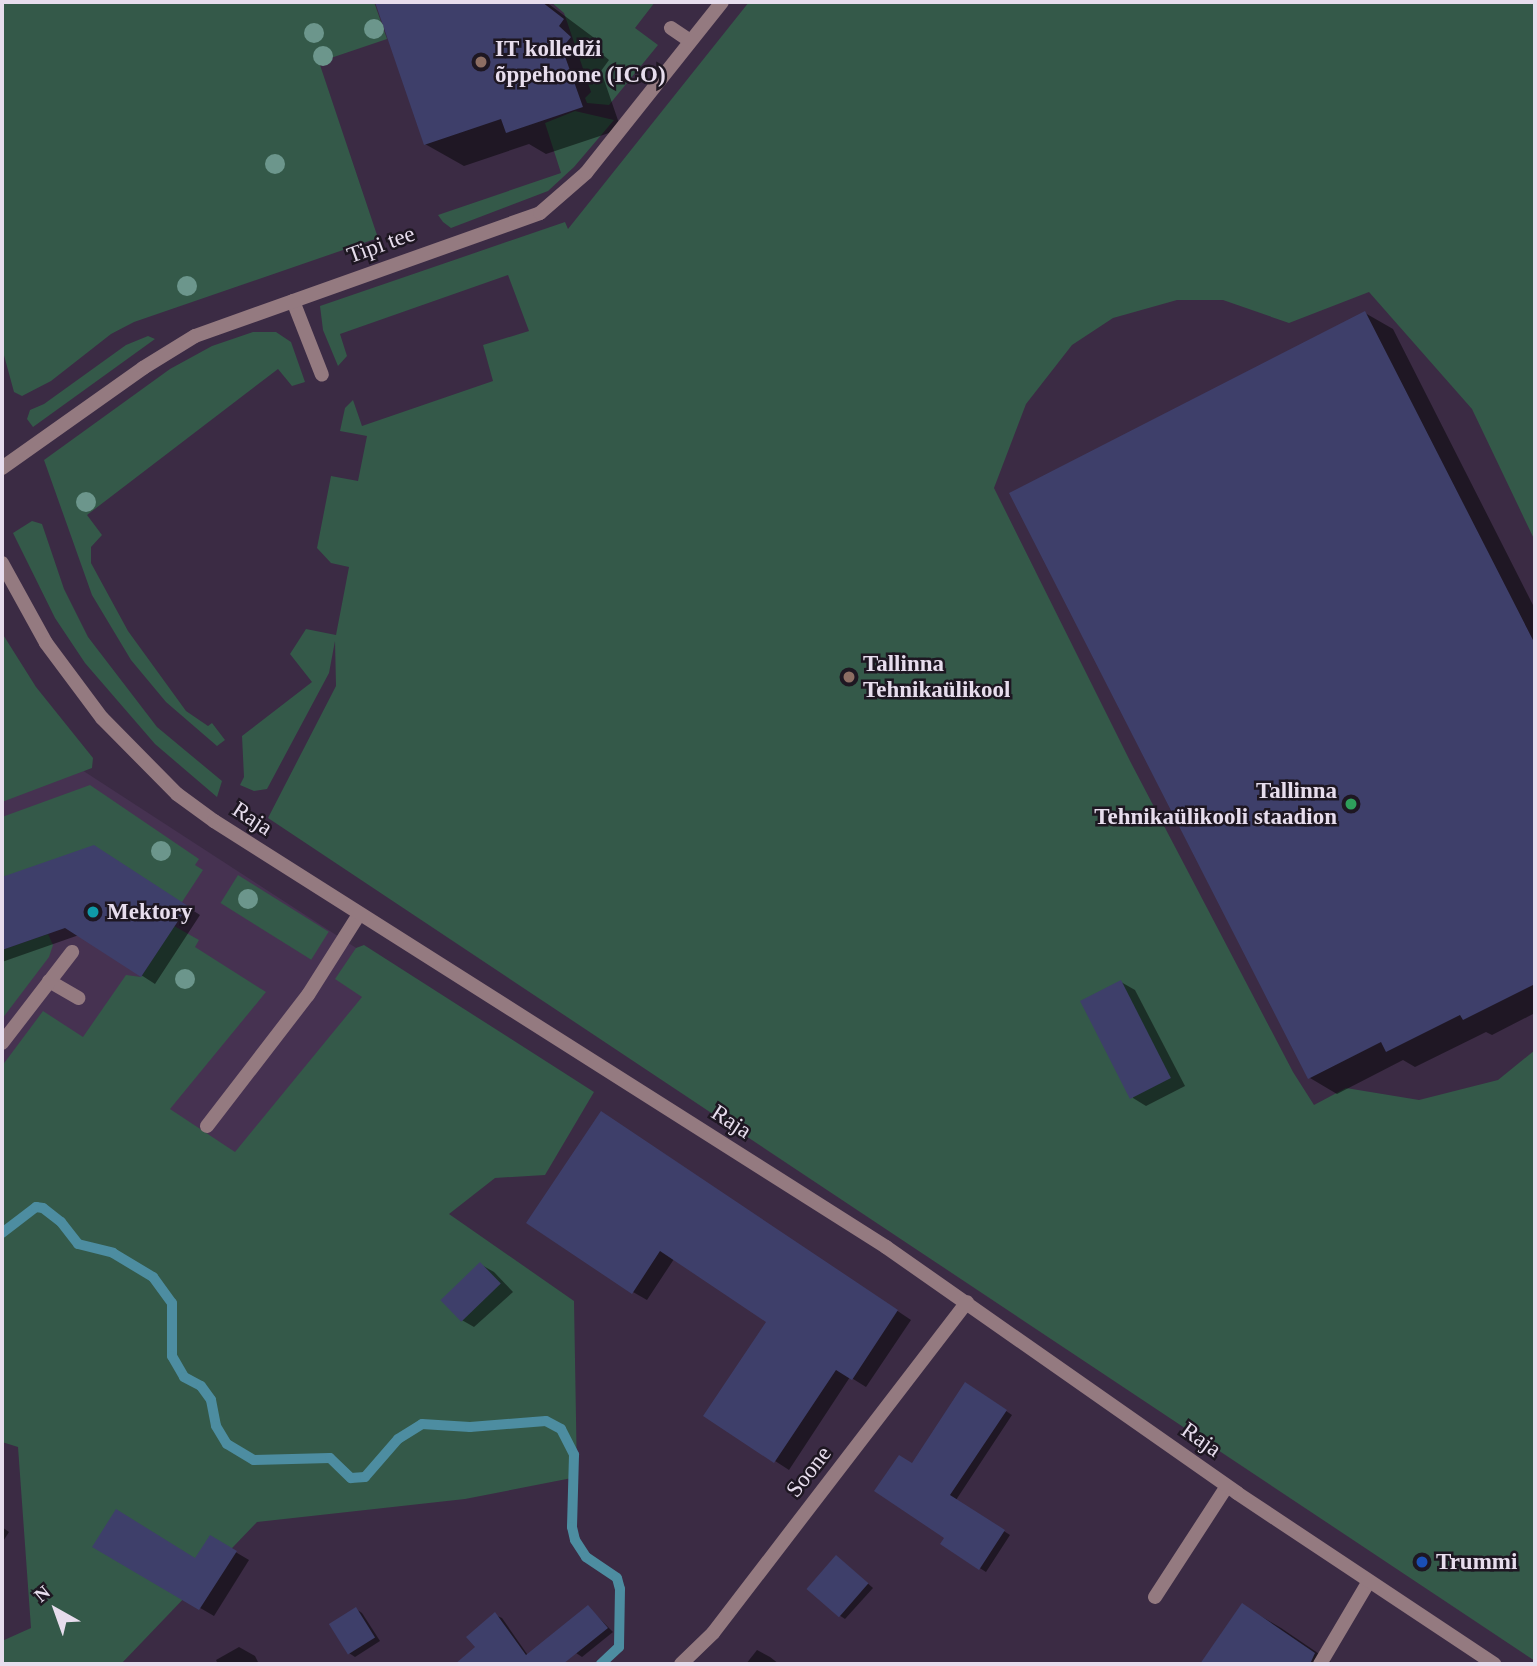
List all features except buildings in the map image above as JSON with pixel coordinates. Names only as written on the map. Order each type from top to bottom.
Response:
[{"type":"street","name":"Tipi tee","points":[[2,468],[143,368],[195,336],[540,213],[586,173],[722,2]]},
{"type":"street","points":[[671,28],[690,41]]},
{"type":"street","points":[[293,301],[321,375]]},
{"type":"street","name":"Raja","points":[[2,563],[46,643],[102,718],[177,794],[358,916],[582,1053],[967,1302],[1227,1486],[1494,1664]]},
{"type":"street","points":[[207,1126],[308,995],[358,916]]},
{"type":"street","points":[[2,1043],[72,953]]},
{"type":"street","points":[[49,981],[78,998]]},
{"type":"street","name":"Soone","points":[[681,1664],[713,1633],[967,1302]]},
{"type":"street","points":[[1155,1597],[1227,1486]]},
{"type":"street","points":[[1320,1664],[1369,1581]]},
{"type":"shaded area","points":[[82,770],[367,955],[367,999],[233,1164],[2,1215],[2,799]]},
{"type":"green space","points":[[2,2],[374,2],[387,39],[319,62],[378,238],[134,322],[111,334],[51,381],[22,396],[14,392],[2,348]]},
{"type":"green space","points":[[551,2],[655,2],[635,28],[658,45],[609,105],[587,103],[585,98],[591,92],[564,13]]},
{"type":"green space","name":"Tallinna Tehnikaülikool","points":[[749,2],[1535,2],[1535,541],[1472,409],[1369,292],[1289,323],[1223,300],[1177,300],[1113,318],[1072,345],[1026,404],[994,488],[1130,761],[1293,1072],[1314,1105],[1346,1088],[1419,1100],[1498,1080],[1535,1050],[1535,1661],[268,818],[336,686],[335,641],[329,673],[267,789],[254,791],[240,785],[244,777],[242,736],[312,682],[290,654],[306,629],[336,635],[349,567],[331,563],[317,548],[331,476],[358,481],[367,436],[340,431],[345,408],[353,400],[362,426],[493,381],[483,345],[529,331],[508,275],[340,334],[347,356],[338,366],[323,330],[320,306],[565,222],[568,229]]},
{"type":"green space","points":[[575,111],[614,120],[574,167],[548,191],[451,228],[443,222],[438,215],[561,173],[545,123]]},
{"type":"green space","points":[[253,332],[276,332],[291,342],[305,382],[292,386],[278,369],[87,515],[102,535],[91,547],[91,563],[128,631],[186,711],[208,726],[212,723],[225,740],[217,746],[166,702],[131,660],[92,595],[44,460],[170,369],[212,346]]},
{"type":"green space","points":[[148,336],[155,339],[33,427],[27,419],[30,410],[44,404],[126,345]]},
{"type":"green space","points":[[32,521],[42,524],[64,589],[88,637],[157,727],[222,781],[217,797],[155,744],[85,663],[55,618],[13,533]]},
{"type":"green space","points":[[2,633],[36,687],[93,758],[92,768],[2,802]]},
{"type":"green space","points":[[90,785],[199,859],[195,865],[203,870],[182,902],[4,876],[2,880],[2,817]]},
{"type":"green space","points":[[238,875],[329,932],[311,960],[221,903]]},
{"type":"green space","points":[[174,926],[199,940],[195,947],[266,992],[170,1109],[235,1152],[362,997],[335,979],[356,948],[364,945],[594,1092],[545,1175],[495,1178],[449,1214],[574,1301],[577,1477],[465,1499],[257,1522],[121,1664],[2,1664],[2,1641],[31,1628],[18,1447],[2,1442],[2,1066],[43,1011],[83,1037],[126,975],[141,977]]},
{"type":"green space","points":[[48,934],[53,945],[49,957],[2,1019],[2,950]]},
{"type":"waterway","points":[[2,1233],[36,1207],[43,1208],[61,1222],[78,1244],[113,1253],[153,1277],[172,1303],[172,1356],[184,1377],[201,1386],[211,1400],[216,1426],[227,1444],[254,1460],[330,1458],[351,1478],[365,1477],[398,1439],[422,1424],[470,1427],[546,1421],[561,1429],[574,1455],[572,1527],[575,1540],[586,1557],[617,1578],[620,1589],[619,1647],[601,1664]]},
{"type":"place","name":"IT kolledži õppehoone (ICO)","points":[[481,62]]},
{"type":"place","name":"Tallinna Tehnikaülikool","points":[[849,677]]},
{"type":"place","name":"Tallinna Tehnikaülikooli staadion","points":[[1351,804]]},
{"type":"place","name":"Mektory","points":[[93,912]]},
{"type":"place","name":"Trummi","points":[[1422,1562]]}]
